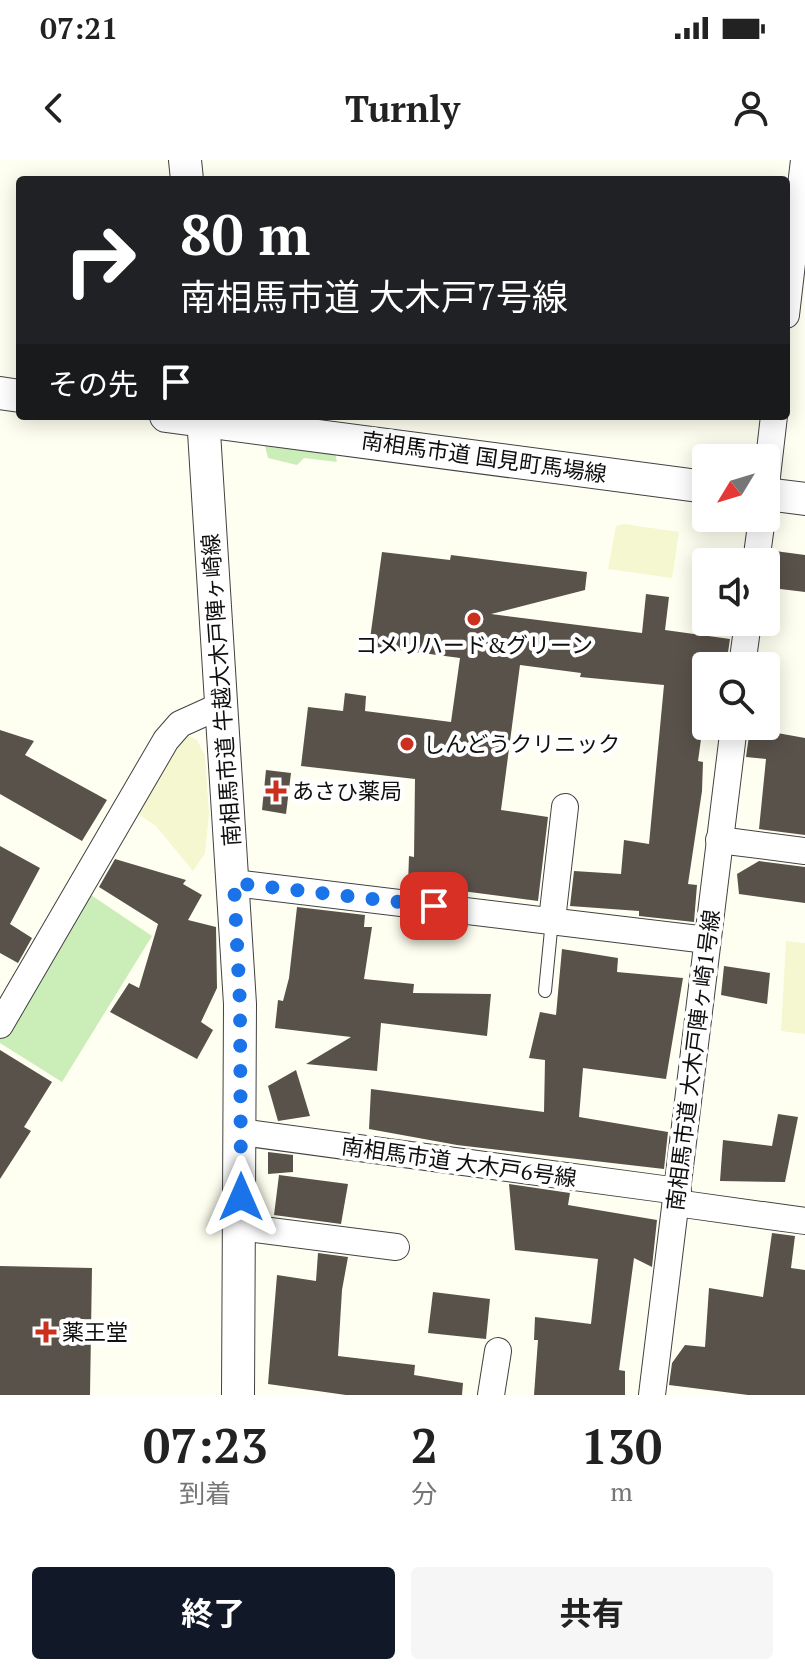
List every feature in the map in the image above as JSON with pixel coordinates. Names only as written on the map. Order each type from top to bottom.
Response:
[{"type":"street","points":[[790,299],[798,266],[804,160]]},
{"type":"street","name":"南相馬市道 牛越大木戸陣ヶ崎線","points":[[203,420],[234,883],[241,1132],[238,1395]]},
{"type":"street","name":"南相馬市道 国見町馬場線","points":[[218,420],[692,485]]},
{"type":"street","points":[[771,444],[774,420]]},
{"type":"street","points":[[780,496],[805,499]]},
{"type":"street","points":[[0,1025],[166,740],[180,724],[222,705]]},
{"type":"street","name":"南相馬市道 大木戸陣ヶ崎1号線","points":[[652,1395],[732,740]]},
{"type":"street","points":[[552,920],[565,807]]},
{"type":"street","points":[[719,840],[805,851]]},
{"type":"street","points":[[234,883],[707,940]]},
{"type":"street","name":"南相馬市道 大木戸6号線","points":[[241,1132],[677,1197],[805,1221]]},
{"type":"street","points":[[240,1227],[396,1247]]},
{"type":"street","points":[[491,1395],[498,1351]]},
{"type":"lane","points":[[545,991],[552,920]]},
{"type":"green space","points":[[264,442],[335,453],[337,462],[304,458],[297,465],[268,458]]},
{"type":"green space","points":[[624,524],[679,532],[672,578],[608,569],[616,526]]},
{"type":"green space","points":[[184,733],[197,740],[205,756],[209,814],[205,853],[193,871],[156,826],[131,809]]},
{"type":"green space","points":[[85,891],[152,936],[62,1082],[0,1043],[0,1035]]},
{"type":"green space","points":[[786,941],[805,943],[805,1034],[781,1031]]},
{"type":"building","points":[[382,552],[450,560],[451,555],[587,572],[585,590],[491,614],[642,633],[646,594],[669,597],[665,630],[730,639],[728,652],[692,652],[692,740],[701,740],[698,761],[703,762],[702,791],[688,884],[697,885],[694,922],[639,916],[639,911],[570,906],[574,871],[621,874],[624,840],[649,844],[664,685],[580,677],[581,673],[520,665],[501,810],[548,817],[538,901],[408,884],[409,856],[414,857],[415,779],[301,766],[308,707],[343,711],[345,693],[366,696],[365,711],[451,722],[460,658],[369,646]]},
{"type":"building","points":[[780,552],[805,555],[805,592],[780,589]]},
{"type":"building","points":[[0,730],[34,741],[25,755],[107,800],[82,841],[0,794]]},
{"type":"building","points":[[780,733],[805,738],[805,835],[759,829],[766,759],[746,757],[748,740],[780,740]]},
{"type":"building","name":"あさひ薬局","points":[[266,770],[291,773],[286,814],[262,810]]},
{"type":"building","points":[[0,846],[40,868],[10,924],[32,938],[18,963],[0,953]]},
{"type":"building","points":[[115,859],[186,880],[183,884],[202,895],[188,920],[216,927],[217,988],[201,1022],[213,1030],[197,1059],[110,1012],[129,983],[139,988],[158,924],[99,887]]},
{"type":"building","points":[[759,861],[805,867],[805,903],[739,894],[737,874]]},
{"type":"building","points":[[297,907],[365,915],[364,927],[372,927],[364,979],[414,984],[413,993],[491,994],[487,1036],[381,1023],[377,1071],[306,1064],[351,1037],[275,1028],[278,1000],[283,1001],[289,978]]},
{"type":"building","points":[[562,949],[618,958],[617,972],[683,978],[666,1079],[583,1068],[579,1117],[668,1132],[664,1169],[457,1145],[369,1129],[371,1089],[544,1112],[545,1060],[529,1058],[540,1012],[556,1015]]},
{"type":"building","points":[[724,966],[770,973],[767,1004],[721,995]]},
{"type":"building","points":[[0,1050],[52,1082],[24,1127],[31,1131],[0,1179]]},
{"type":"building","points":[[296,1070],[310,1116],[278,1121],[268,1086]]},
{"type":"building","points":[[778,1114],[798,1117],[785,1182],[720,1181],[723,1140],[772,1146]]},
{"type":"building","points":[[268,1152],[293,1155],[293,1172],[268,1174]]},
{"type":"building","points":[[279,1175],[348,1184],[341,1224],[274,1215]]},
{"type":"building","points":[[509,1184],[570,1193],[568,1205],[657,1220],[652,1267],[634,1258],[619,1370],[625,1371],[625,1395],[534,1395],[538,1340],[534,1340],[535,1317],[591,1324],[598,1259],[515,1250]]},
{"type":"building","points":[[772,1233],[795,1236],[791,1268],[805,1270],[805,1395],[748,1395],[669,1385],[672,1363],[685,1345],[705,1347],[709,1288],[763,1297]]},
{"type":"building","points":[[318,1253],[348,1257],[342,1290],[338,1356],[415,1365],[414,1375],[463,1383],[462,1395],[346,1395],[268,1384],[277,1275],[316,1281]]},
{"type":"building","name":"薬王堂","points":[[0,1266],[92,1268],[90,1395],[0,1395]]},
{"type":"building","points":[[433,1292],[490,1299],[486,1339],[428,1333]]},
{"type":"place","name":"コメリハード&グリーン","points":[[474,619]]},
{"type":"place","name":"しんどうクリニック","points":[[407,744]]},
{"type":"place","name":"あさひ薬局","points":[[276,791]]},
{"type":"place","name":"薬王堂","points":[[46,1332]]},
{"type":"route","points":[[241,1197],[240,1004],[234,883],[434,906]]}]
